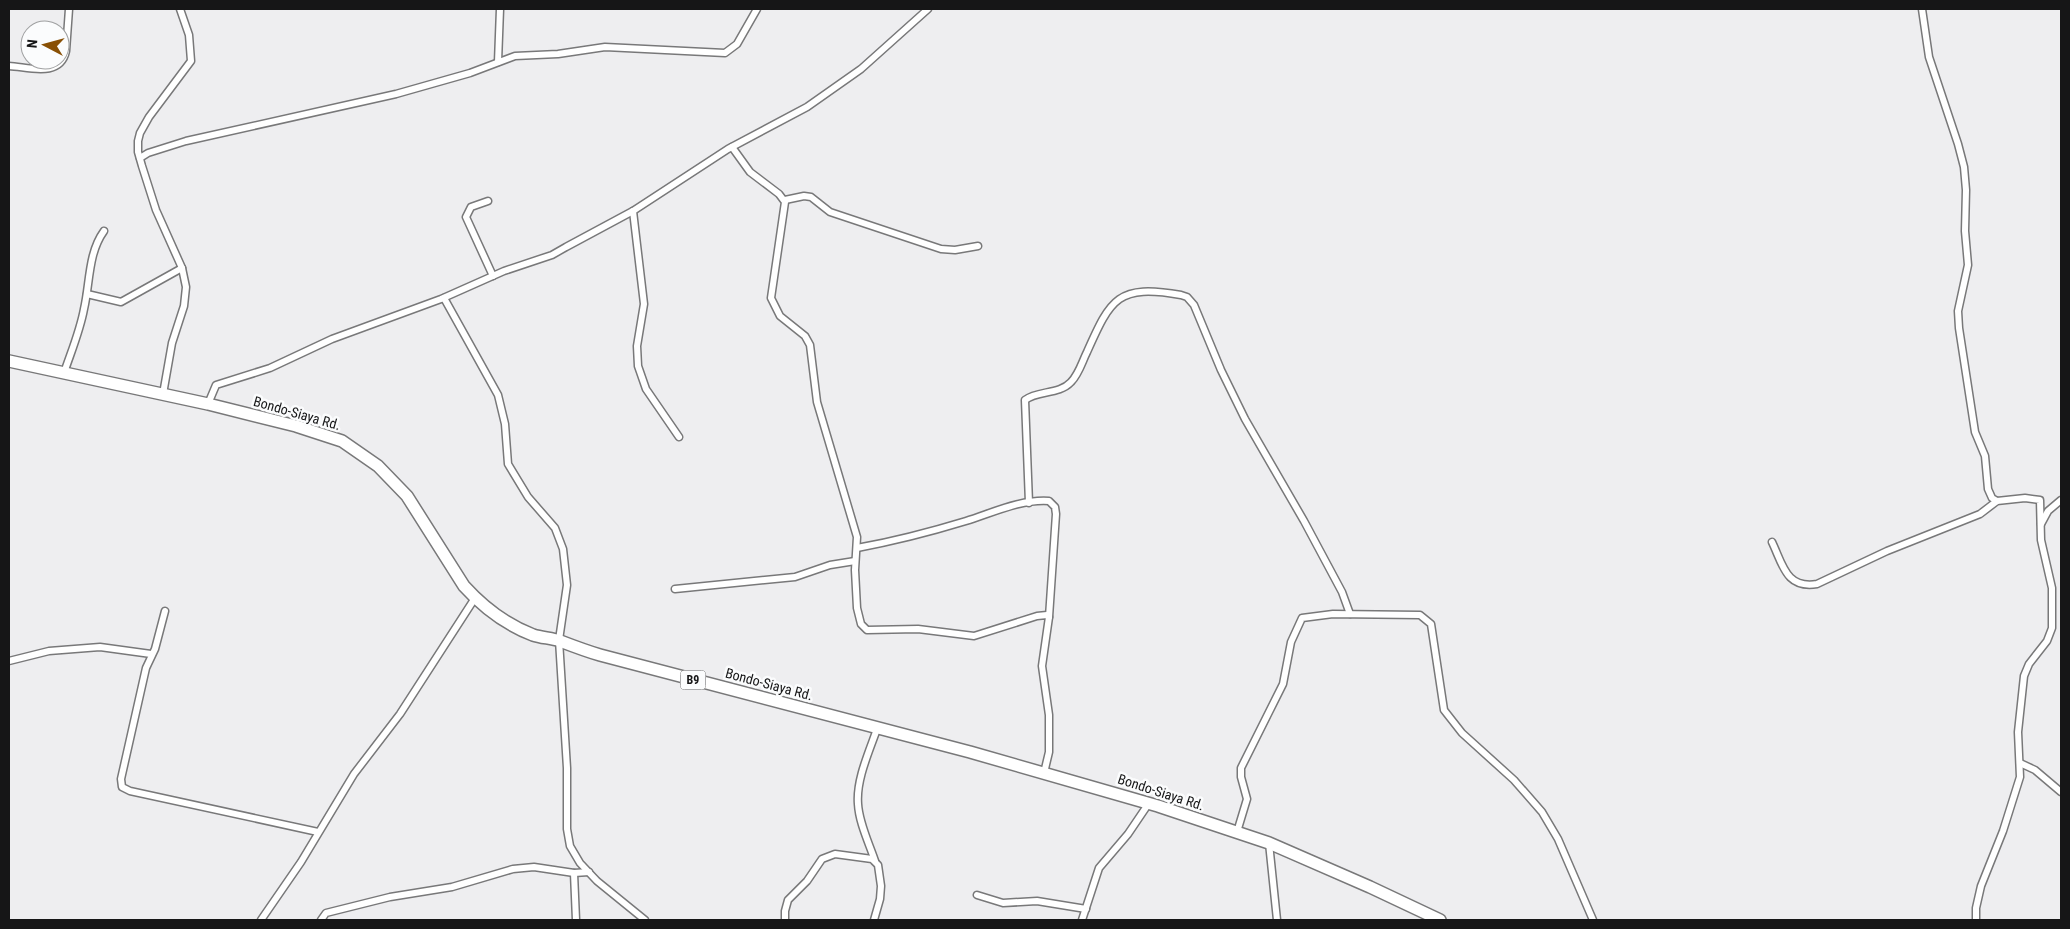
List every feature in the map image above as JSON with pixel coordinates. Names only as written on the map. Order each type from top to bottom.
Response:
[{"type":"highway","name":"Bondo-Siaya Rd.","points":[[9,361],[208,404],[329,435],[342,441],[369,459],[406,496],[464,586],[476,598],[520,629],[536,636],[559,640],[571,647],[1044,773],[1149,803],[1269,843],[1440,920]]},
{"type":"street","points":[[9,66],[46,69],[57,66],[65,56],[69,9]]},
{"type":"street","points":[[163,394],[172,343],[186,296],[182,268],[156,210],[140,158],[138,141],[142,129],[155,108],[191,60],[189,34],[180,9]]},
{"type":"street","points":[[498,62],[500,9]]},
{"type":"street","points":[[140,158],[154,151],[191,139],[396,94],[470,74],[515,56],[558,54],[605,47],[725,53],[736,44],[756,9]]},
{"type":"street","points":[[208,404],[216,385],[256,374],[332,339],[444,298],[492,276],[552,254],[633,211],[732,147],[795,114],[861,69],[928,9]]},
{"type":"street","points":[[1922,9],[1929,57],[1964,167],[1966,190],[1965,231],[1968,265],[1958,311],[1959,328],[1975,432],[1985,456],[1988,489],[1992,498],[1997,501]]},
{"type":"street","points":[[732,147],[750,172],[785,200]]},
{"type":"street","points":[[785,200],[804,196],[811,197],[830,212],[942,249],[955,250],[978,246]]},
{"type":"street","points":[[785,200],[771,298],[780,316],[808,340],[817,402],[855,528],[857,548],[855,588],[861,624],[867,630],[918,629],[969,636],[983,634],[1037,616],[1044,615],[1049,618]]},
{"type":"street","points":[[488,201],[471,207],[466,217],[492,276]]},
{"type":"street","points":[[633,211],[644,304],[644,314],[637,346],[638,366],[646,389],[678,437]]},
{"type":"street","points":[[64,373],[78,336],[95,248],[104,230]]},
{"type":"street","points":[[87,294],[122,302],[182,268]]},
{"type":"street","points":[[1029,503],[1025,400],[1068,385],[1080,368],[1102,318],[1110,305],[1119,298],[1138,291],[1187,297],[1194,305],[1234,397],[1269,464],[1304,521],[1342,592],[1350,614]]},
{"type":"street","points":[[444,298],[498,395],[505,424],[508,464],[528,497],[549,519],[559,534],[567,585],[559,640],[566,758],[568,840],[573,852],[588,872],[645,920]]},
{"type":"street","points":[[1772,542],[1788,575],[1793,581],[1799,585],[1817,584],[1887,550],[1980,514],[1997,501],[2025,498],[2040,500],[2041,540],[2052,588],[2052,621],[2047,640],[2029,664],[2024,676],[2018,732],[2020,777],[2004,831],[1981,886],[1976,908],[1976,920]]},
{"type":"street","points":[[2041,526],[2048,511],[2061,500]]},
{"type":"street","points":[[857,548],[905,539],[1006,508],[1029,503],[1049,501],[1055,507],[1049,618],[1042,666],[1049,715],[1049,752],[1044,773]]},
{"type":"street","points":[[675,589],[795,577],[830,565],[855,562]]},
{"type":"street","points":[[261,920],[354,774],[400,714],[476,598]]},
{"type":"street","points":[[165,611],[155,649],[146,668],[121,778],[122,787],[130,791],[318,832]]},
{"type":"street","points":[[1237,832],[1247,799],[1241,777],[1241,768],[1283,684],[1291,642],[1302,618],[1307,616],[1350,614],[1420,615],[1430,624],[1442,700],[1450,719],[1478,748],[1514,780],[1542,812],[1558,839],[1593,920]]},
{"type":"street","points":[[9,662],[49,651],[100,647],[152,654]]},
{"type":"street","points":[[874,920],[880,899],[880,872],[859,812],[858,798],[859,787],[877,729]]},
{"type":"street","points":[[2020,763],[2035,770],[2061,792]]},
{"type":"street","points":[[1082,920],[1101,864],[1128,834],[1149,803]]},
{"type":"street","points":[[1269,843],[1277,920]]},
{"type":"street","points":[[785,920],[788,900],[808,880],[819,862],[826,856],[844,855],[876,861]]},
{"type":"street","points":[[321,920],[326,913],[390,896],[452,887],[513,869],[534,868],[574,873],[588,872]]},
{"type":"street","points":[[574,873],[576,920]]},
{"type":"street","points":[[977,895],[1003,903],[1037,901],[1086,909]]}]
